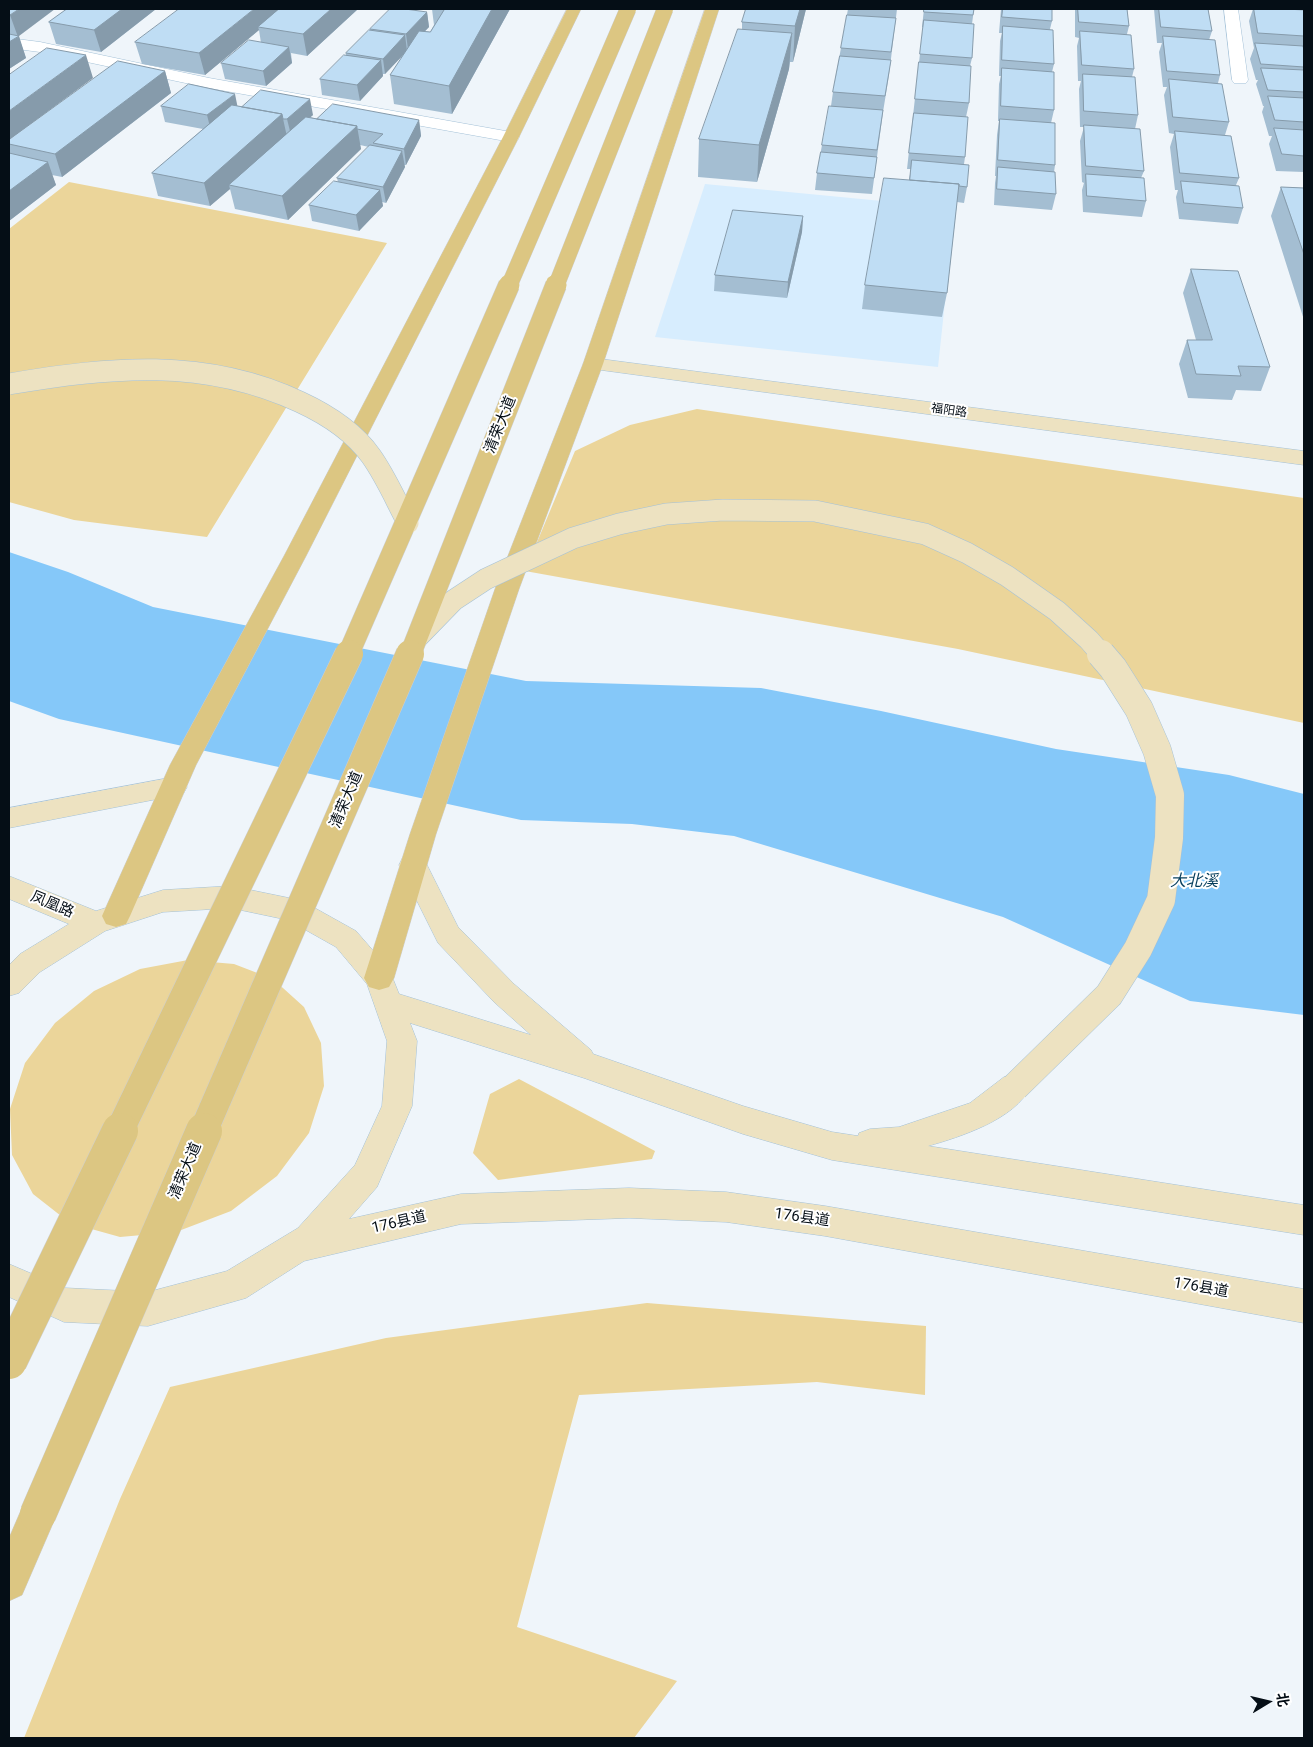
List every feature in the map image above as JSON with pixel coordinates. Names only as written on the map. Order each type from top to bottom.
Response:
[{"type":"main road","points":[[105,920],[511,137],[574,9]]},
{"type":"main road","points":[[9,1362],[361,629],[628,9]]},
{"type":"main road","name":"清荣大道","points":[[9,1582],[417,638],[665,9]]},
{"type":"main road","points":[[384,991],[413,864],[423,834],[507,588],[593,364],[712,9]]},
{"type":"street","points":[[1231,9],[1240,80]]},
{"type":"street","points":[[40,47],[53,36]]},
{"type":"street","points":[[9,43],[40,47],[209,83],[302,98],[511,137]]},
{"type":"street","points":[[56,63],[71,54]]},
{"type":"street","points":[[115,79],[126,66],[141,54]]},
{"type":"street","points":[[209,83],[224,71]]},
{"type":"street","points":[[302,98],[315,86]]},
{"type":"street","name":"福阳路","points":[[593,364],[1304,458]]},
{"type":"street","points":[[9,384],[74,373],[120,369],[155,369],[219,376],[270,388],[312,408],[342,426],[371,456],[408,523]]},
{"type":"street","points":[[417,638],[454,600],[486,578],[573,538],[618,524],[666,514],[723,510],[815,511],[925,534],[967,553],[1007,576],[1057,611],[1089,640],[1113,668],[1139,710],[1157,750],[1170,795],[1169,838],[1161,900],[1138,948],[1109,995],[1015,1087],[982,1113],[942,1128],[898,1141],[832,1146]]},
{"type":"street","points":[[9,818],[97,800],[178,776]]},
{"type":"street","points":[[413,864],[448,935],[504,993],[586,1065]]},
{"type":"street","name":"凤凰路","points":[[9,887],[105,920]]},
{"type":"street","points":[[9,984],[30,963],[105,920],[163,901],[231,896],[294,910],[346,939],[384,991],[402,1041],[397,1106],[366,1176],[310,1239],[234,1286],[148,1309],[64,1304],[9,1280]]},
{"type":"street","points":[[384,991],[650,1089],[832,1146],[1304,1220]]},
{"type":"street","name":"176县道","points":[[297,1247],[461,1209],[629,1203],[726,1207],[825,1221],[1304,1306]]},
{"type":"shaded area","points":[[69,182],[387,243],[207,537],[74,520],[9,502],[9,229]]},
{"type":"shaded area","points":[[705,184],[955,208],[938,367],[655,337]]},
{"type":"shaded area","points":[[697,409],[1304,498],[1304,723],[958,649],[525,571],[575,451],[630,425]]},
{"type":"shaded area","points":[[188,960],[234,964],[273,979],[304,1007],[321,1043],[324,1086],[309,1133],[277,1176],[231,1211],[176,1232],[120,1237],[70,1223],[33,1194],[12,1155],[10,1109],[25,1063],[55,1023],[94,991],[140,969]]},
{"type":"shaded area","points":[[519,1079],[655,1151],[652,1159],[498,1180],[473,1153],[490,1094]]},
{"type":"shaded area","points":[[647,1303],[926,1326],[925,1395],[817,1382],[579,1395],[517,1627],[677,1681],[634,1738],[24,1738],[120,1499],[170,1387],[386,1338]]},
{"type":"water","name":"大北溪","points":[[9,552],[68,572],[153,607],[526,681],[761,688],[881,711],[1056,749],[1229,775],[1304,794],[1304,1015],[1190,1001],[1003,917],[734,836],[632,824],[521,820],[59,719],[9,701]]},
{"type":"building","points":[[9,9],[19,9],[9,15]]},
{"type":"building","points":[[67,9],[122,9],[94,30],[49,22]]},
{"type":"building","points":[[179,9],[254,9],[199,53],[135,42]]},
{"type":"building","points":[[279,9],[331,9],[303,34],[258,27]]},
{"type":"building","points":[[390,9],[427,12],[406,34],[370,29]]},
{"type":"building","points":[[445,9],[492,9],[449,86],[390,75],[419,31],[430,32]]},
{"type":"building","points":[[746,9],[800,9],[795,26],[742,22]]},
{"type":"building","points":[[924,9],[974,9],[973,15],[924,12]]},
{"type":"building","points":[[1003,9],[1052,9],[1052,21],[1002,17]]},
{"type":"building","points":[[1078,9],[1127,9],[1129,26],[1079,22]]},
{"type":"building","points":[[1159,9],[1208,9],[1212,31],[1161,27]]},
{"type":"building","points":[[1254,9],[1304,10],[1304,36],[1258,33]]},
{"type":"building","points":[[847,15],[896,18],[891,52],[841,48]]},
{"type":"building","points":[[924,20],[974,24],[972,58],[920,54]]},
{"type":"building","points":[[1003,26],[1053,30],[1054,64],[1002,60]]},
{"type":"building","points":[[738,29],[792,33],[759,145],[699,139]]},
{"type":"building","points":[[369,30],[405,35],[383,59],[346,53]]},
{"type":"building","points":[[1080,31],[1131,35],[1134,69],[1082,65]]},
{"type":"building","points":[[9,34],[19,36],[9,42]]},
{"type":"building","points":[[1163,36],[1215,40],[1220,75],[1167,71]]},
{"type":"building","points":[[249,40],[289,47],[263,71],[221,63]]},
{"type":"building","points":[[1255,43],[1303,46],[1304,67],[1261,64]]},
{"type":"building","points":[[47,48],[86,55],[9,111],[9,75]]},
{"type":"building","points":[[344,55],[381,60],[357,85],[320,79]]},
{"type":"building","points":[[840,56],[891,60],[885,96],[833,92]]},
{"type":"building","points":[[118,61],[165,71],[55,154],[9,144],[9,140]]},
{"type":"building","points":[[919,62],[971,66],[969,103],[915,99]]},
{"type":"building","points":[[1002,68],[1054,72],[1054,110],[1001,106]]},
{"type":"building","points":[[1261,68],[1304,70],[1304,92],[1268,90]]},
{"type":"building","points":[[1083,74],[1135,77],[1138,115],[1084,111]]},
{"type":"building","points":[[1169,79],[1222,84],[1229,122],[1173,117]]},
{"type":"building","points":[[189,84],[235,94],[207,115],[161,106]]},
{"type":"building","points":[[261,90],[310,99],[287,119],[283,119],[282,114],[242,107]]},
{"type":"building","points":[[1268,96],[1304,98],[1304,122],[1275,120]]},
{"type":"building","points":[[333,104],[419,120],[404,149],[373,143],[383,134],[357,129],[357,126],[317,119]]},
{"type":"building","points":[[232,105],[282,114],[204,183],[152,173]]},
{"type":"building","points":[[829,106],[883,110],[877,150],[822,145]]},
{"type":"building","points":[[914,113],[968,117],[965,157],[909,153]]},
{"type":"building","points":[[306,117],[357,126],[282,196],[229,185]]},
{"type":"building","points":[[1000,119],[1055,123],[1055,165],[998,160]]},
{"type":"building","points":[[1084,125],[1140,129],[1144,171],[1086,166]]},
{"type":"building","points":[[1274,128],[1304,130],[1304,156],[1282,154]]},
{"type":"building","points":[[1175,131],[1231,136],[1239,178],[1180,173]]},
{"type":"building","points":[[370,145],[402,151],[383,187],[337,178]]},
{"type":"building","points":[[821,152],[877,157],[874,178],[817,173]]},
{"type":"building","points":[[9,153],[48,162],[9,191]]},
{"type":"building","points":[[912,160],[969,165],[967,187],[959,186],[959,184],[910,180]]},
{"type":"building","points":[[998,167],[1055,172],[1056,194],[997,189]]},
{"type":"building","points":[[1086,174],[1144,178],[1146,201],[1087,196]]},
{"type":"building","points":[[884,178],[959,184],[947,293],[865,285]]},
{"type":"building","points":[[334,181],[380,190],[356,215],[309,205]]},
{"type":"building","points":[[1181,181],[1239,186],[1243,208],[1184,203]]},
{"type":"building","points":[[1281,187],[1304,188],[1304,254]]},
{"type":"building","points":[[733,210],[803,216],[788,282],[715,275]]},
{"type":"building","points":[[1191,269],[1238,271],[1270,367],[1238,366],[1241,376],[1196,374],[1187,340],[1212,340]]}]
